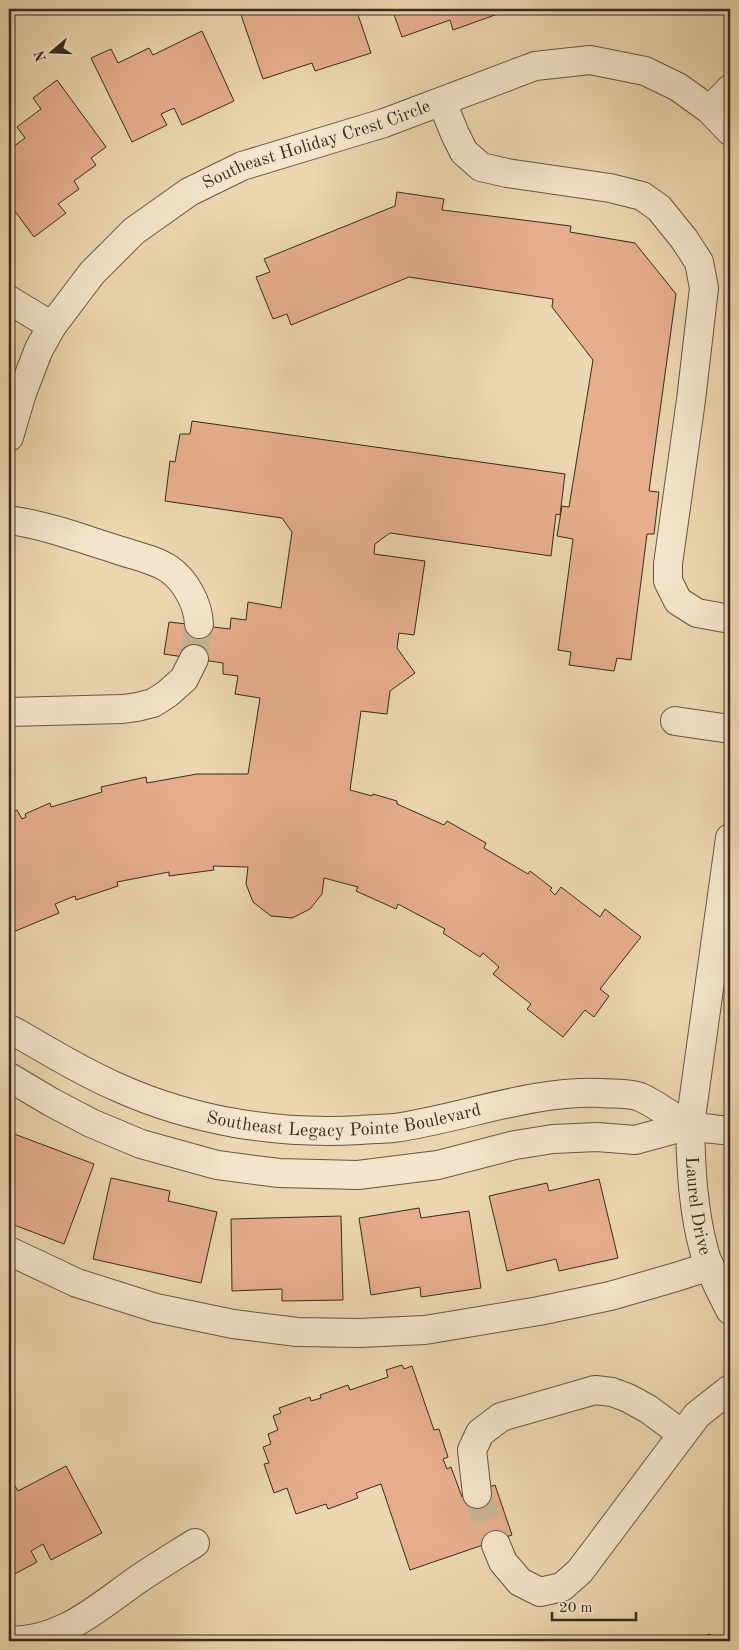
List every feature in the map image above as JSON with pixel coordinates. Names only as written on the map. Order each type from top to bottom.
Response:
[{"type":"street","name":"Southeast Holiday Crest Circle","points":[[9,437],[22,393],[39,349],[52,326],[92,273],[134,232],[189,192],[242,166],[384,123],[535,66],[590,60],[645,71],[678,86],[710,110],[730,131]]},
{"type":"street","points":[[710,110],[730,88]]},
{"type":"street","points":[[442,102],[464,152],[481,167],[507,173],[610,188],[642,196],[659,208],[684,239],[699,262],[704,288],[668,564],[668,581],[678,601],[697,613],[730,619]]},
{"type":"street","points":[[9,300],[52,326]]},
{"type":"street","points":[[9,520],[32,523],[145,559],[168,569],[182,582],[192,597],[199,617],[199,624]]},
{"type":"street","points":[[9,712],[123,709],[152,703],[167,694],[184,679],[194,659]]},
{"type":"street","points":[[675,721],[730,729]]},
{"type":"street","points":[[690,1125],[730,838]]},
{"type":"street","name":"Southeast Legacy Pointe Boulevard","points":[[9,1029],[69,1064],[118,1088],[168,1107],[226,1122],[281,1130],[338,1131],[393,1128],[506,1103],[556,1095],[601,1093],[638,1096],[690,1125],[730,1131]]},
{"type":"street","name":"Southeast Legacy Pointe Boulevard","points":[[9,1077],[90,1123],[141,1144],[217,1165],[279,1173],[358,1175],[438,1165],[515,1145],[553,1139],[597,1137],[635,1140],[690,1125]]},
{"type":"street","name":"Laurel Drive","points":[[690,1125],[694,1206],[706,1255],[730,1310]]},
{"type":"street","points":[[9,1251],[76,1283],[156,1308],[233,1324],[298,1332],[425,1330],[539,1311],[610,1296],[710,1266]]},
{"type":"street","points":[[496,1545],[502,1562],[520,1582],[540,1592],[562,1587],[580,1571],[697,1414],[730,1388]]},
{"type":"street","points":[[477,1494],[472,1450],[480,1433],[501,1417],[586,1392],[595,1390],[612,1392],[628,1398],[648,1409],[682,1434]]},
{"type":"street","points":[[9,1641],[23,1641],[53,1634],[80,1621],[139,1579],[195,1543]]},
{"type":"building","points":[[239,9],[356,9],[371,53],[315,71],[312,63],[263,79]]},
{"type":"building","points":[[392,9],[509,10],[453,30],[450,20],[402,37]]},
{"type":"building","points":[[202,31],[234,101],[182,125],[174,108],[161,114],[167,125],[132,142],[91,58],[111,49],[118,63],[149,48],[153,55]]},
{"type":"building","points":[[57,80],[106,147],[91,158],[96,165],[74,181],[79,189],[58,204],[66,213],[34,237],[9,203],[9,150],[25,138],[17,127],[41,109],[33,98]]},
{"type":"building","points":[[397,192],[444,199],[442,210],[571,226],[570,232],[635,243],[676,294],[649,491],[659,492],[654,534],[647,534],[631,660],[617,658],[614,671],[569,665],[571,652],[558,650],[573,539],[557,536],[562,506],[569,507],[593,360],[552,307],[553,299],[409,277],[291,325],[287,314],[273,319],[256,277],[270,272],[264,259],[395,206]]},
{"type":"building","points":[[192,421],[565,474],[560,515],[556,514],[551,556],[390,533],[375,544],[374,554],[425,561],[414,635],[399,633],[397,648],[415,673],[390,691],[387,714],[361,711],[350,790],[397,801],[397,804],[444,825],[447,821],[486,843],[484,848],[528,874],[530,871],[552,888],[550,890],[555,895],[561,887],[600,917],[605,909],[641,937],[600,989],[609,996],[594,1017],[585,1010],[563,1037],[527,1009],[531,1004],[493,974],[499,967],[483,953],[480,957],[443,933],[445,929],[398,904],[396,909],[356,891],[358,887],[324,878],[322,894],[310,909],[292,918],[271,916],[253,902],[246,884],[248,867],[213,866],[214,870],[169,876],[169,872],[117,882],[118,886],[76,900],[75,896],[55,904],[59,913],[13,932],[15,938],[9,941],[9,813],[17,810],[22,819],[26,817],[25,814],[50,803],[51,807],[102,792],[101,787],[146,777],[147,783],[197,774],[248,774],[260,698],[235,694],[238,676],[223,674],[223,663],[164,654],[169,622],[230,629],[231,618],[246,620],[248,602],[281,608],[292,532],[282,518],[165,501],[170,461],[175,462],[180,434],[190,434]]},
{"type":"building","points":[[9,1132],[94,1164],[64,1244],[9,1223],[12,1211],[9,1209]]},
{"type":"building","points":[[111,1178],[170,1191],[168,1201],[217,1212],[201,1283],[93,1259]]},
{"type":"building","points":[[599,1179],[618,1258],[559,1271],[556,1259],[507,1271],[489,1196],[547,1183],[549,1191]]},
{"type":"building","points":[[419,1208],[421,1218],[469,1211],[481,1288],[421,1297],[420,1287],[371,1295],[359,1218]]},
{"type":"building","points":[[341,1216],[343,1300],[282,1301],[282,1289],[232,1291],[231,1219]]},
{"type":"building","points":[[402,1365],[404,1369],[412,1366],[434,1430],[439,1429],[448,1457],[443,1459],[447,1469],[451,1467],[462,1497],[495,1485],[512,1535],[410,1570],[381,1484],[356,1493],[358,1498],[328,1509],[326,1504],[296,1514],[287,1488],[274,1493],[264,1464],[269,1463],[263,1447],[271,1444],[268,1434],[278,1430],[273,1416],[281,1413],[279,1408],[310,1397],[311,1401],[321,1398],[320,1395],[348,1385],[350,1390],[388,1377],[386,1370]]},
{"type":"building","points":[[66,1466],[102,1533],[51,1560],[43,1544],[31,1551],[37,1562],[9,1577],[9,1489],[15,1486],[18,1491]]},
{"type":"building","points":[[710,1634],[712,1641],[690,1641]]},
{"type":"tunnel","points":[[194,659],[199,624]]},
{"type":"tunnel","points":[[477,1494],[496,1545]]}]
